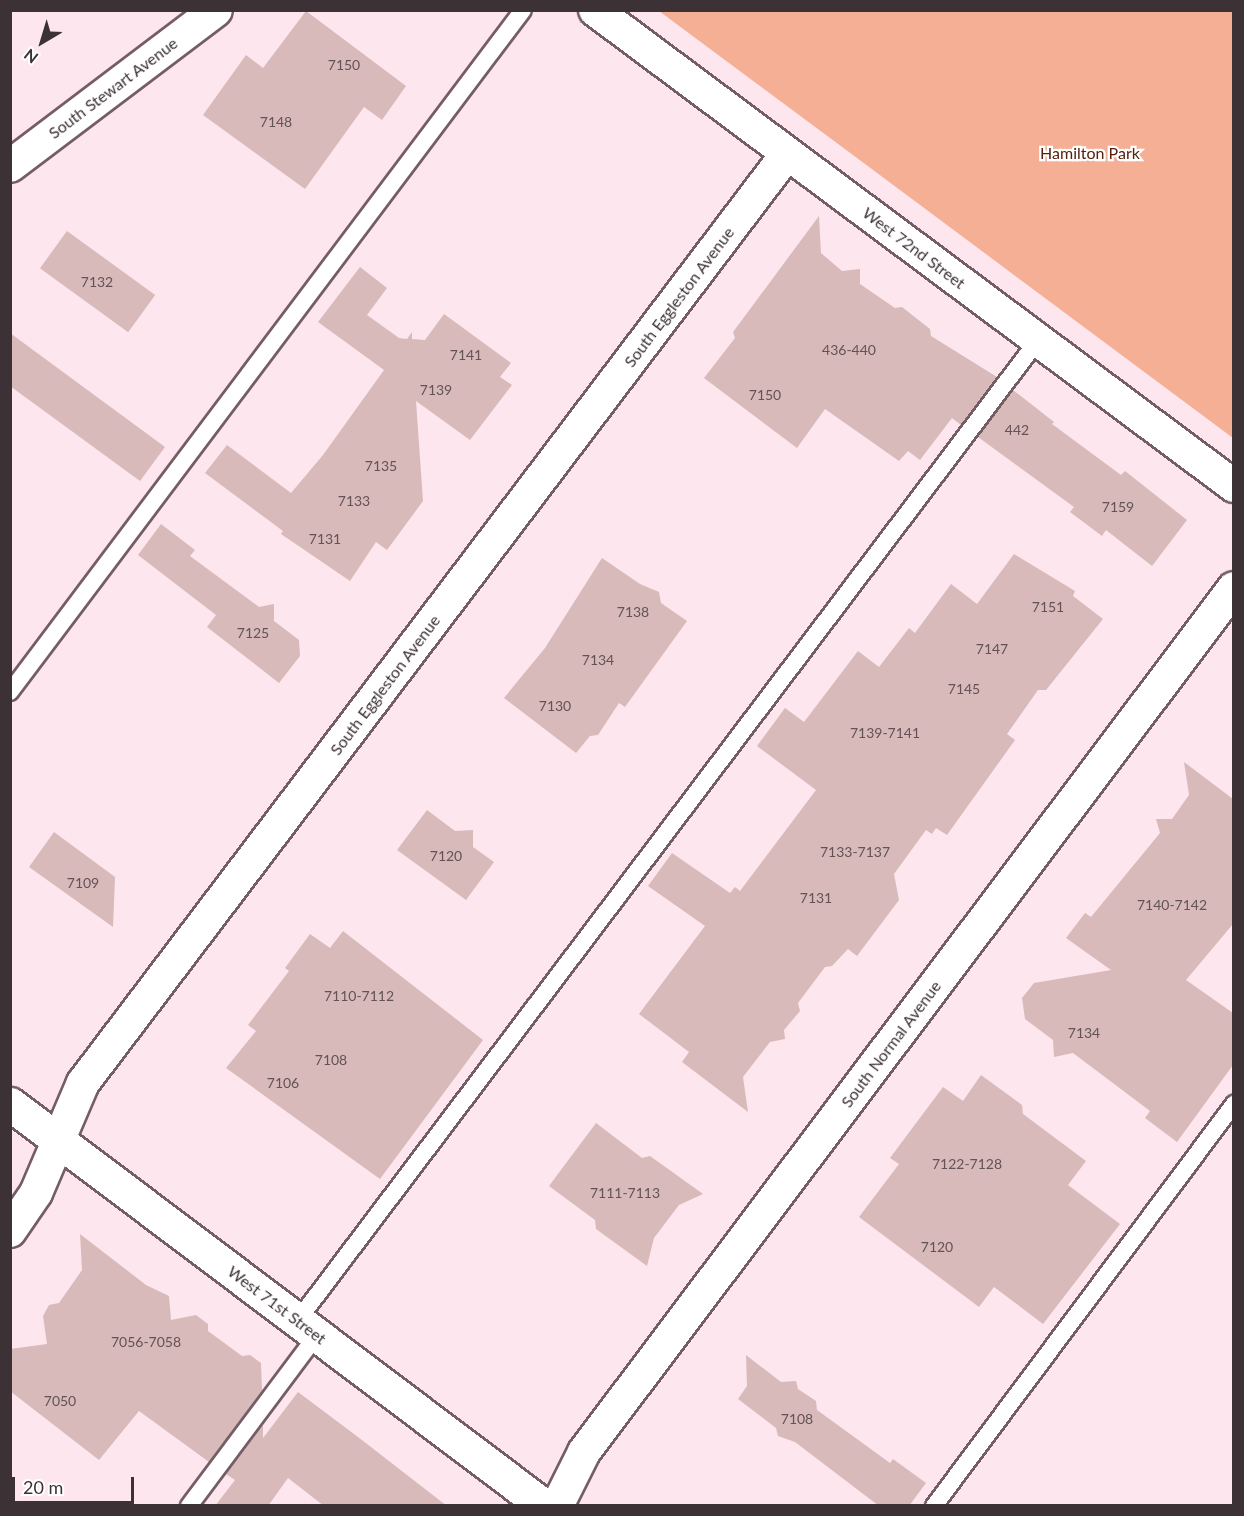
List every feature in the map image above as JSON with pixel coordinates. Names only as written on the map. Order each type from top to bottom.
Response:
[{"type":"main road","name":"West 71st Street","points":[[10,1104],[544,1506]]},
{"type":"street","name":"South Stewart Avenue","points":[[10,166],[216,10]]},
{"type":"street","name":"West 72nd Street","points":[[595,10],[1233,486]]},
{"type":"street","name":"South Eggleston Avenue","points":[[10,1231],[30,1205],[60,1142],[83,1083],[787,154]]},
{"type":"street","name":"South Normal Avenue","points":[[557,1506],[584,1452],[1233,588]]},
{"type":"lane","points":[[10,692],[523,10]]},
{"type":"lane","points":[[189,1506],[308,1328],[1038,340]]},
{"type":"lane","points":[[934,1506],[1233,1104]]},
{"type":"green space","name":"Hamilton Park","points":[[659,11],[1233,11],[1233,438],[857,158]]},
{"type":"building","points":[[306,11],[406,86],[382,120],[364,107],[305,189],[203,115],[246,55],[263,68]]},
{"type":"building","points":[[819,216],[821,253],[842,271],[860,269],[860,284],[895,308],[902,307],[930,329],[931,336],[997,377],[961,425],[952,418],[920,460],[908,451],[899,461],[825,409],[797,448],[704,378],[735,338],[733,332]]},
{"type":"building","points":[[67,231],[155,295],[128,332],[40,268]]},
{"type":"building","points":[[360,267],[387,288],[367,315],[399,338],[407,339],[412,332],[412,339],[425,340],[444,314],[511,363],[500,377],[512,385],[470,440],[416,401],[423,501],[387,550],[376,542],[350,581],[281,534],[283,531],[205,473],[227,445],[291,493],[323,455],[384,370],[318,322]]},
{"type":"building","points":[[10,333],[165,447],[140,481],[10,386]]},
{"type":"building","points":[[1013,390],[1054,422],[1052,424],[1121,475],[1125,471],[1187,520],[1152,566],[1106,530],[1102,536],[1070,512],[1074,507],[978,437]]},
{"type":"building","points":[[161,524],[195,550],[190,556],[259,607],[274,604],[274,621],[299,640],[300,656],[279,683],[207,627],[216,615],[138,555]]},
{"type":"building","points":[[1014,554],[1075,591],[1073,596],[1103,619],[1046,690],[1038,690],[1007,734],[1015,740],[947,835],[936,828],[932,834],[926,830],[894,874],[899,900],[857,956],[848,949],[832,966],[825,967],[798,1003],[800,1011],[784,1030],[785,1039],[770,1042],[743,1077],[748,1112],[682,1062],[689,1052],[639,1014],[705,926],[648,886],[672,853],[730,893],[735,887],[740,891],[816,790],[757,746],[785,708],[804,722],[858,651],[879,667],[909,628],[915,633],[951,584],[977,604]]},
{"type":"building","points":[[602,558],[640,584],[659,592],[661,603],[687,621],[625,707],[619,703],[598,735],[590,736],[576,753],[504,698],[545,648]]},
{"type":"building","points":[[1184,762],[1233,799],[1233,924],[1186,980],[1233,1013],[1233,1065],[1177,1142],[1145,1118],[1150,1111],[1073,1053],[1054,1057],[1053,1040],[1025,1019],[1022,998],[1034,983],[1111,970],[1066,938],[1085,913],[1091,917],[1160,833],[1156,819],[1172,819],[1189,795]]},
{"type":"building","points":[[427,810],[455,831],[473,830],[473,847],[494,862],[466,900],[397,850]]},
{"type":"building","points":[[54,832],[115,877],[113,927],[29,867]]},
{"type":"building","points":[[343,931],[483,1040],[380,1179],[226,1068],[256,1031],[248,1025],[289,971],[285,968],[310,934],[330,948]]},
{"type":"building","points":[[981,1075],[1022,1105],[1023,1114],[1086,1161],[1068,1185],[1120,1224],[1043,1324],[994,1287],[979,1307],[859,1217],[899,1164],[890,1158],[943,1087],[963,1101]]},
{"type":"building","points":[[596,1123],[642,1158],[650,1156],[703,1194],[679,1205],[654,1238],[647,1266],[596,1229],[595,1220],[549,1186]]},
{"type":"building","points":[[80,1234],[146,1285],[169,1296],[171,1320],[196,1315],[208,1324],[208,1331],[242,1356],[250,1355],[261,1363],[262,1391],[209,1462],[139,1411],[99,1460],[10,1391],[10,1349],[47,1344],[43,1316],[49,1305],[59,1303],[82,1270]]},
{"type":"building","points":[[746,1355],[781,1382],[796,1381],[798,1389],[816,1401],[817,1410],[890,1463],[893,1459],[926,1483],[909,1506],[879,1506],[795,1442],[778,1436],[776,1428],[738,1399],[747,1386]]},
{"type":"building","points":[[298,1392],[447,1506],[324,1506],[288,1478],[268,1506],[215,1506],[235,1480],[226,1474],[263,1425],[263,1438]]}]
